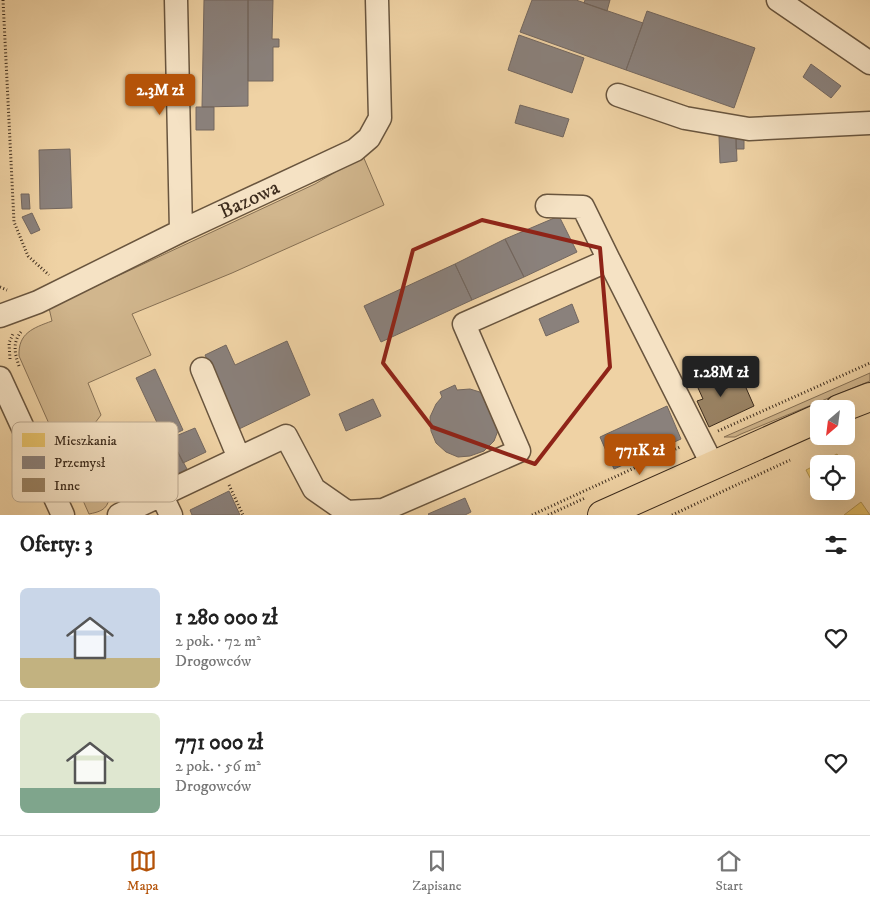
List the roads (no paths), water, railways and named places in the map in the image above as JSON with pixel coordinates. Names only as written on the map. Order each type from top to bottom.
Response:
[{"type":"main road","points":[[855,403],[870,397]]},
{"type":"main road","points":[[602,515],[810,422]]},
{"type":"street","points":[[176,0],[180,231]]},
{"type":"street","name":"Bazowa","points":[[0,316],[64,290],[180,231],[354,150],[369,138],[380,118],[377,0]]},
{"type":"street","points":[[778,0],[870,63]]},
{"type":"street","points":[[618,95],[685,118],[749,129],[870,123]]},
{"type":"street","points":[[548,206],[583,207],[713,466]]},
{"type":"street","points":[[178,486],[286,436],[314,489],[347,512],[384,510],[519,451],[464,324],[609,260]]},
{"type":"street","points":[[202,369],[239,458]]},
{"type":"street","points":[[11,375],[28,422]]},
{"type":"street","points":[[58,502],[63,515]]},
{"type":"street","points":[[124,514],[146,502]]},
{"type":"street","points":[[165,502],[171,515]]}]
